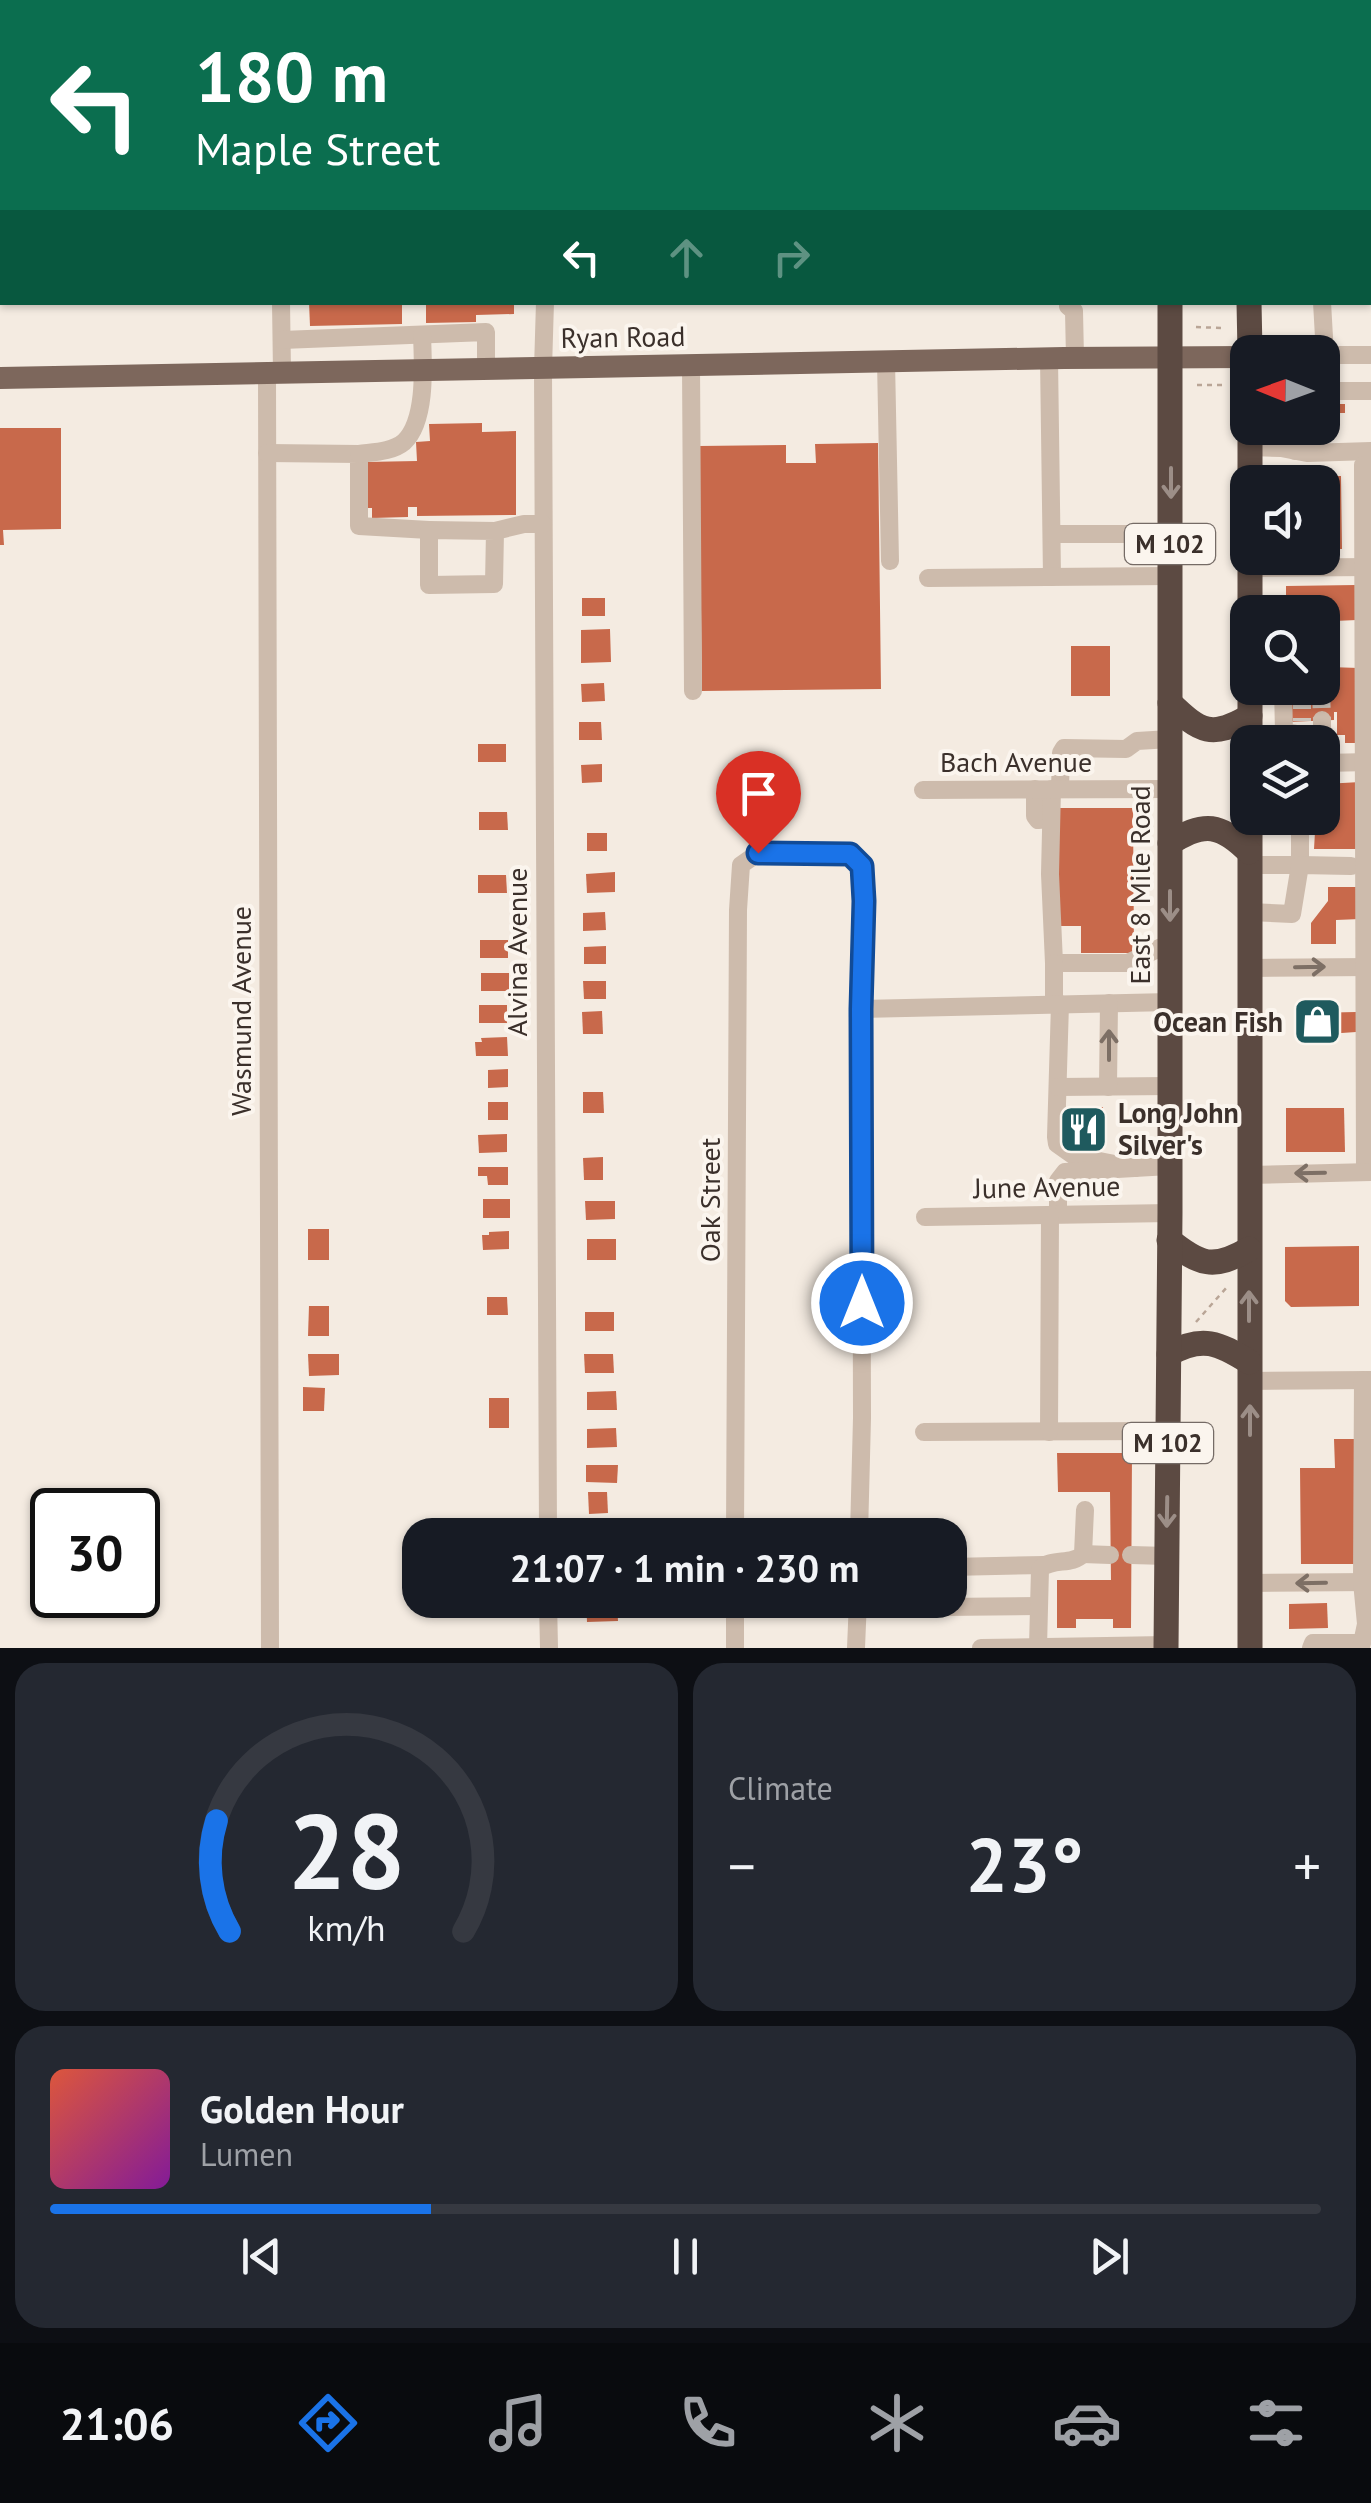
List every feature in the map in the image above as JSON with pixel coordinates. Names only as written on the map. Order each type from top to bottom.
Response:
[{"type":"highway","name":"East 8 Mile Road","points":[[1166,1647],[1170,576],[1181,534],[1170,305]]},
{"type":"highway","points":[[1249,305],[1249,335]]},
{"type":"highway","points":[[1170,703],[1206,730],[1225,729],[1250,716]]},
{"type":"highway","points":[[1250,705],[1250,725]]},
{"type":"highway","points":[[1170,843],[1195,829],[1214,829],[1236,840],[1249,858]]},
{"type":"highway","name":"M 102","points":[[1250,835],[1250,1648]]},
{"type":"highway","points":[[1170,1240],[1188,1255],[1210,1263],[1222,1262],[1249,1249]]},
{"type":"highway","points":[[1169,1354],[1204,1342],[1228,1348],[1249,1372]]},
{"type":"main road","name":"Ryan Road","points":[[0,378],[1230,355]]},
{"type":"street","name":"Wasmund Avenue","points":[[270,1648],[268,453],[282,340],[281,305]]},
{"type":"street","name":"Alvina Avenue","points":[[545,305],[548,1518]]},
{"type":"street","points":[[1075,305],[1076,358]]},
{"type":"street","points":[[1322,305],[1323,335]]},
{"type":"street","points":[[282,340],[486,332],[486,370]]},
{"type":"street","points":[[268,453],[358,454],[391,449],[402,443],[416,419],[421,396],[422,335]]},
{"type":"street","points":[[380,336],[384,372]]},
{"type":"street","points":[[352,338],[356,372]]},
{"type":"street","points":[[321,339],[324,372]]},
{"type":"street","points":[[1340,355],[1371,355]]},
{"type":"street","points":[[1049,358],[1052,577]]},
{"type":"street","points":[[886,362],[890,561]]},
{"type":"street","points":[[691,366],[693,692]]},
{"type":"street","points":[[1340,391],[1371,391]]},
{"type":"street","points":[[1249,1174],[1368,1172],[1367,567],[1363,465],[1367,456],[1308,454],[1272,445]]},
{"type":"street","points":[[1295,445],[1295,450]]},
{"type":"street","points":[[358,454],[359,526],[495,532],[524,524],[543,524]]},
{"type":"street","points":[[429,530],[429,586],[494,584],[495,532]]},
{"type":"street","points":[[1052,534],[1181,534]]},
{"type":"street","points":[[1340,566],[1367,567]]},
{"type":"street","points":[[928,578],[1170,576]]},
{"type":"street","points":[[1322,720],[1322,725]]},
{"type":"street","points":[[1135,1168],[1074,1156],[1062,1149],[1056,1137],[1057,1004],[1049,789],[1064,748],[1126,748],[1137,741],[1170,739]]},
{"type":"street","points":[[1340,763],[1368,762]]},
{"type":"street","name":"Bach Avenue","points":[[923,790],[1170,788]]},
{"type":"street","points":[[1250,912],[1292,914],[1300,866],[1300,835]]},
{"type":"street","name":"Oak Street","points":[[736,1518],[741,865],[758,853],[850,854],[857,859],[862,866],[864,901],[861,1009]]},
{"type":"street","points":[[1249,858],[1300,866],[1351,866]]},
{"type":"street","points":[[1054,963],[1128,962],[1170,943]]},
{"type":"street","points":[[1250,968],[1368,967]]},
{"type":"street","points":[[859,1518],[861,1009],[1170,1002]]},
{"type":"street","points":[[1108,1086],[1109,1003]]},
{"type":"street","points":[[1058,1088],[1170,1086]]},
{"type":"street","points":[[1049,1432],[1054,1214],[1060,1175],[1170,1166]]},
{"type":"street","name":"June Avenue","points":[[926,1216],[1170,1213]]},
{"type":"street","points":[[1249,1372],[1367,1380],[1366,1624],[1361,1646],[1313,1644],[1311,1648]]},
{"type":"street","points":[[924,1432],[1168,1431]]},
{"type":"street","points":[[1083,1554],[1085,1510]]},
{"type":"street","points":[[967,1567],[1044,1565],[1072,1561],[1083,1554],[1110,1555]]},
{"type":"street","points":[[1131,1555],[1167,1556]]},
{"type":"street","points":[[1038,1647],[1038,1578],[1044,1565]]},
{"type":"street","points":[[1250,1584],[1367,1582]]},
{"type":"street","points":[[967,1607],[1038,1606]]},
{"type":"street","points":[[548,1618],[549,1648]]},
{"type":"street","points":[[735,1618],[735,1648]]},
{"type":"street","points":[[856,1648],[857,1618]]},
{"type":"street","points":[[981,1648],[1166,1647]]},
{"type":"path","points":[[1196,327],[1222,328]]},
{"type":"path","points":[[1197,385],[1223,385]]},
{"type":"path","points":[[1193,1327],[1230,1287]]},
{"type":"building","points":[[309,305],[402,305],[402,324],[310,326]]},
{"type":"building","points":[[426,305],[514,305],[514,314],[476,315],[476,322],[426,323]]},
{"type":"building","points":[[482,423],[482,432],[516,431],[516,515],[417,516],[417,507],[408,507],[408,517],[372,518],[372,508],[365,508],[365,462],[417,461],[416,442],[430,441],[429,424]]},
{"type":"building","points":[[0,428],[61,428],[61,529],[3,530],[4,545],[0,545]]},
{"type":"building","points":[[878,443],[881,689],[702,691],[699,446],[786,445],[786,463],[816,463],[815,444]]},
{"type":"building","points":[[1340,476],[1341,476],[1340,549]]},
{"type":"building","points":[[1356,585],[1357,620],[1340,621],[1340,595],[1286,595],[1286,586]]},
{"type":"building","points":[[582,598],[605,598],[605,616],[582,616]]},
{"type":"building","points":[[610,629],[611,662],[581,663],[581,630]]},
{"type":"building","points":[[1071,646],[1110,646],[1110,696],[1071,696]]},
{"type":"building","points":[[1340,667],[1359,668],[1359,743],[1345,743],[1345,735],[1340,735],[1337,725],[1337,712],[1334,720],[1288,722],[1287,705],[1340,705]]},
{"type":"building","points":[[604,683],[605,701],[582,702],[581,684]]},
{"type":"building","points":[[579,722],[601,722],[602,740],[579,740]]},
{"type":"building","points":[[478,744],[506,744],[506,762],[478,762]]},
{"type":"building","points":[[602,764],[602,782],[582,783],[581,765]]},
{"type":"building","points":[[1360,782],[1360,849],[1314,849],[1315,835],[1340,835],[1340,783]]},
{"type":"building","points":[[1058,808],[1133,808],[1134,953],[1081,953],[1081,926],[1058,926]]},
{"type":"building","points":[[479,812],[507,812],[508,830],[479,830]]},
{"type":"building","points":[[587,833],[607,833],[607,851],[587,851]]},
{"type":"building","points":[[615,872],[615,892],[587,893],[586,874]]},
{"type":"building","points":[[478,875],[506,875],[507,893],[478,893]]},
{"type":"building","points":[[1328,887],[1359,887],[1360,919],[1336,920],[1336,944],[1311,944],[1311,923],[1328,901]]},
{"type":"building","points":[[605,912],[606,930],[583,931],[583,913]]},
{"type":"building","points":[[480,940],[508,940],[508,958],[480,958]]},
{"type":"building","points":[[606,946],[606,964],[584,964],[584,947]]},
{"type":"building","points":[[481,973],[509,973],[509,991],[481,991]]},
{"type":"building","points":[[583,981],[606,981],[606,999],[584,999]]},
{"type":"building","points":[[479,1005],[507,1005],[507,1023],[479,1023]]},
{"type":"building","points":[[602,1011],[603,1034],[583,1034],[582,1012]]},
{"type":"building","points":[[1356,1012],[1356,1032],[1313,1035],[1310,1013]]},
{"type":"building","points":[[507,1037],[508,1056],[476,1056],[475,1042],[482,1042],[481,1038]]},
{"type":"building","points":[[508,1069],[508,1087],[488,1088],[488,1070]]},
{"type":"building","points":[[583,1092],[603,1092],[604,1113],[583,1113]]},
{"type":"building","points":[[488,1102],[508,1102],[508,1120],[488,1120]]},
{"type":"building","name":"Long John Silver's","points":[[1103,1107],[1103,1141],[1063,1141],[1063,1118],[1069,1118],[1069,1108]]},
{"type":"building","points":[[1286,1108],[1344,1108],[1345,1152],[1286,1152]]},
{"type":"building","points":[[507,1134],[507,1152],[479,1153],[478,1135]]},
{"type":"building","points":[[603,1157],[603,1180],[584,1180],[583,1158]]},
{"type":"building","points":[[478,1167],[508,1167],[508,1185],[488,1185],[487,1176],[478,1176]]},
{"type":"building","points":[[483,1199],[510,1199],[510,1218],[483,1218]]},
{"type":"building","points":[[585,1201],[615,1201],[615,1219],[586,1220]]},
{"type":"building","points":[[308,1229],[329,1229],[329,1260],[308,1260]]},
{"type":"building","points":[[509,1231],[509,1249],[483,1250],[482,1235]]},
{"type":"building","points":[[587,1239],[616,1239],[616,1260],[587,1260]]},
{"type":"building","points":[[1359,1246],[1359,1306],[1291,1307],[1285,1301],[1285,1247]]},
{"type":"building","points":[[487,1297],[507,1297],[508,1315],[487,1315]]},
{"type":"building","points":[[309,1306],[329,1306],[329,1336],[308,1336]]},
{"type":"building","points":[[585,1312],[614,1312],[614,1331],[585,1331]]},
{"type":"building","points":[[308,1354],[339,1354],[339,1375],[309,1376]]},
{"type":"building","points":[[584,1354],[613,1354],[614,1373],[585,1373]]},
{"type":"building","points":[[303,1387],[325,1388],[324,1411],[303,1411]]},
{"type":"building","points":[[616,1391],[617,1410],[587,1410],[587,1392]]},
{"type":"building","points":[[489,1398],[509,1398],[509,1428],[489,1428]]},
{"type":"building","points":[[616,1428],[617,1447],[587,1448],[587,1429]]},
{"type":"building","points":[[1334,1439],[1359,1439],[1360,1564],[1301,1564],[1300,1468],[1335,1468]]},
{"type":"building","points":[[1057,1453],[1132,1453],[1131,1628],[1113,1628],[1113,1619],[1076,1619],[1076,1628],[1057,1628],[1057,1580],[1111,1580],[1110,1492],[1058,1492]]},
{"type":"building","points":[[586,1465],[618,1465],[617,1483],[586,1482]]},
{"type":"building","points":[[588,1492],[607,1492],[608,1513],[589,1514]]},
{"type":"building","points":[[1327,1603],[1328,1628],[1289,1629],[1289,1604]]},
{"type":"building","points":[[587,1618],[618,1618],[618,1621],[587,1622]]},
{"type":"tunnel","points":[[1302,705],[1302,721]]},
{"type":"tunnel","points":[[1322,705],[1322,720]]},
{"type":"place","name":"Ocean Fish","points":[[1318,1022]]},
{"type":"place","name":"Long John Silver's","points":[[1083,1129]]},
{"type":"route","points":[[758,853],[850,854],[862,866],[862,1303]]}]
